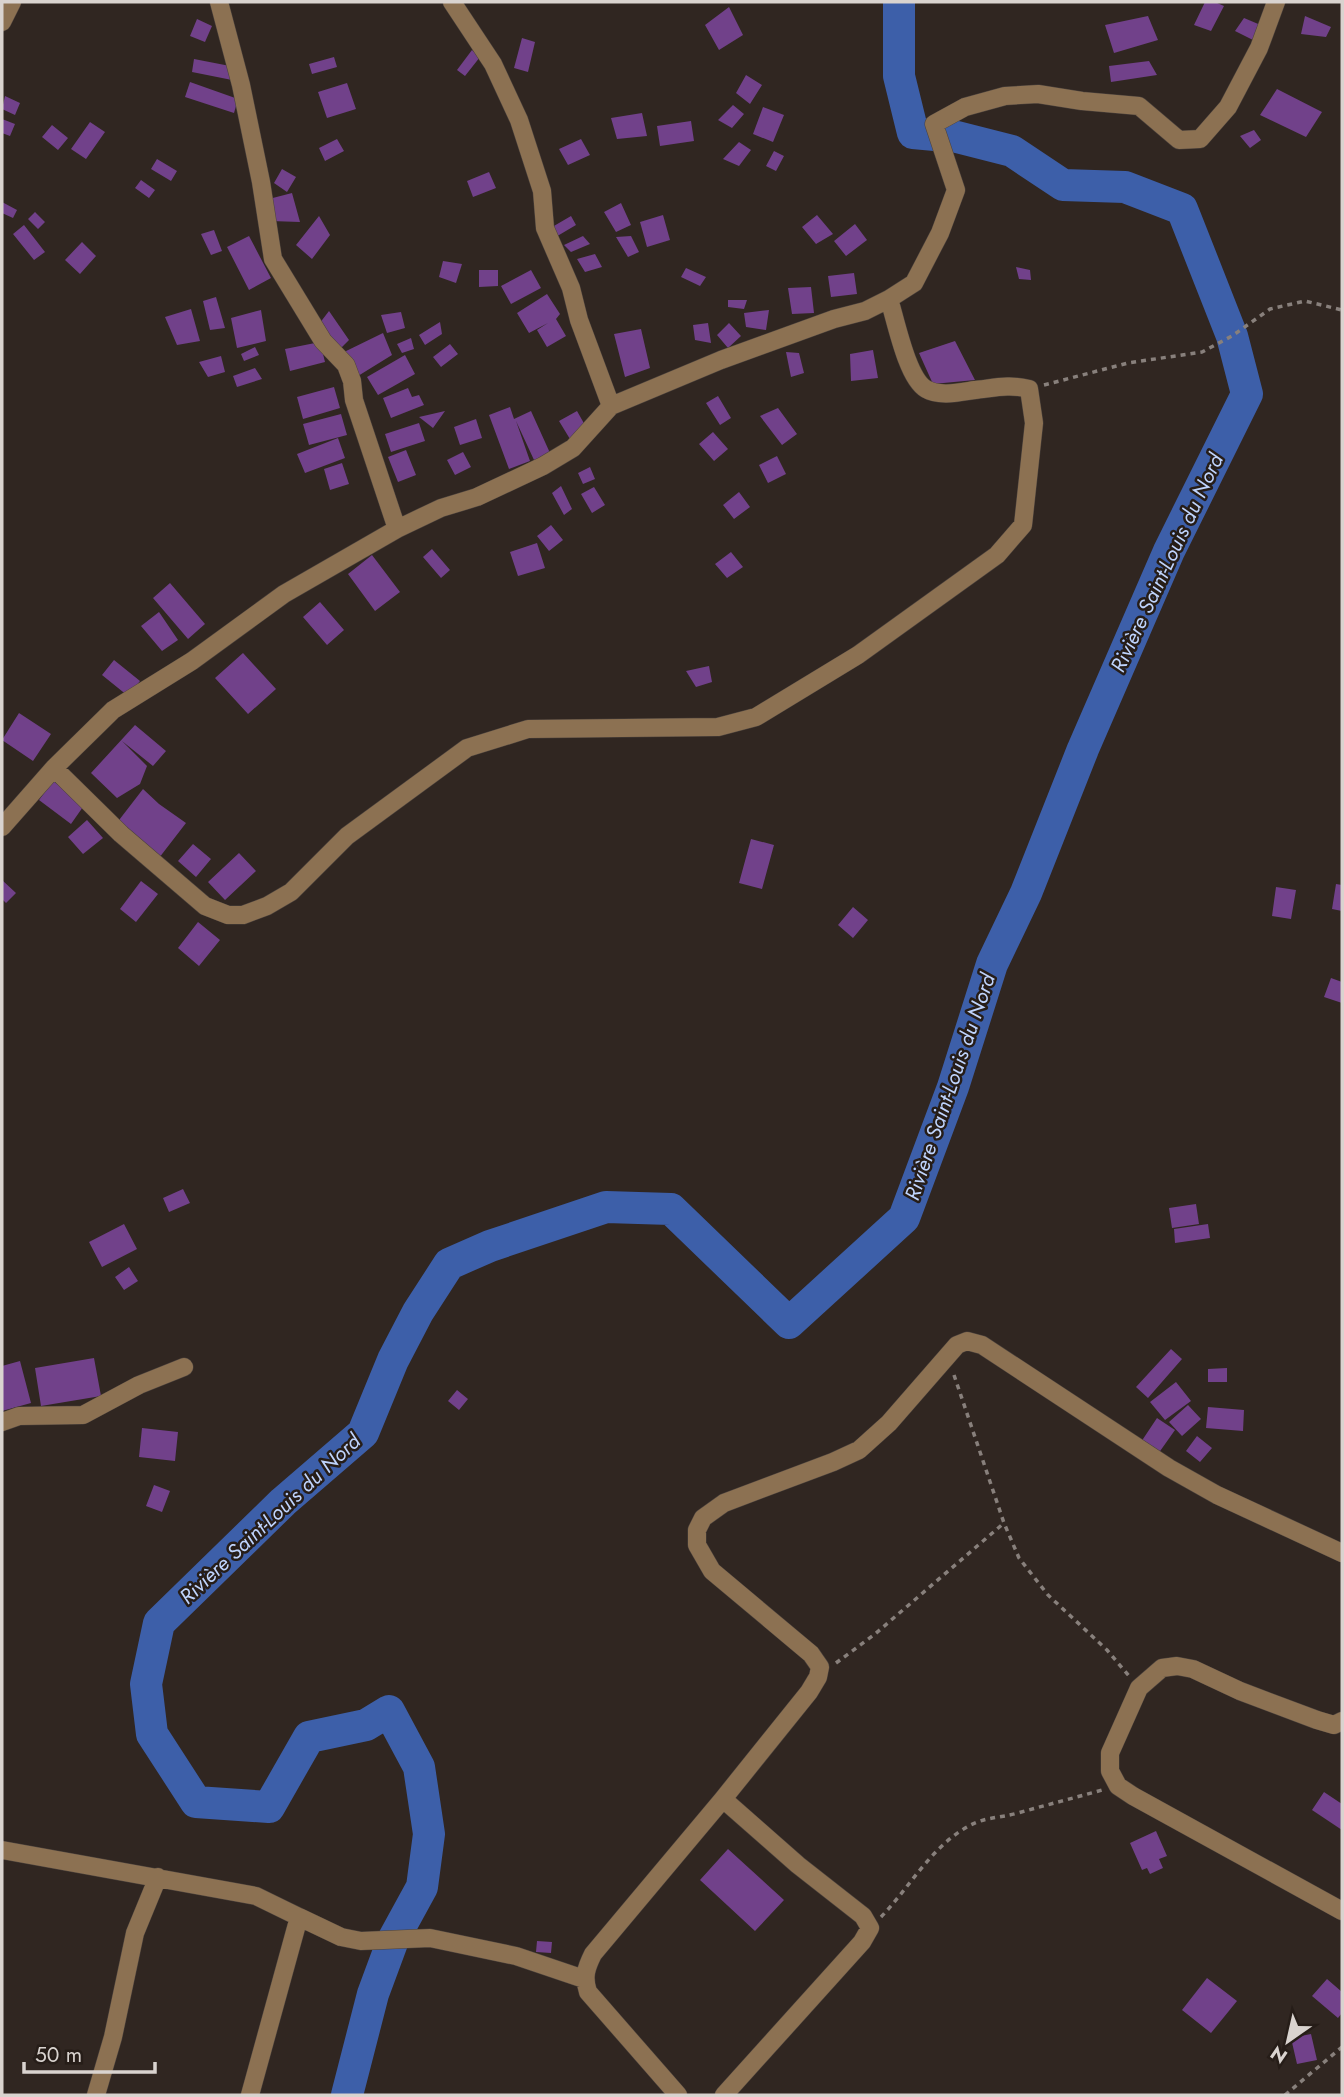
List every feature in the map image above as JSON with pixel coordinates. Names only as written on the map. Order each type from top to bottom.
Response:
[{"type":"street","points":[[2,22],[12,2]]},
{"type":"street","points":[[219,2],[241,85],[261,182],[273,259],[323,341],[346,365],[352,381],[354,400],[397,529]]},
{"type":"street","points":[[452,2],[493,64],[519,120],[542,191],[545,228],[571,288],[579,320],[611,406]]},
{"type":"street","points":[[2,827],[54,768],[114,710],[192,661],[284,594],[397,529],[542,467],[573,447],[611,406],[720,360],[834,319],[865,311],[914,283],[940,233],[956,190],[934,124],[965,107],[1005,96],[1038,94],[1139,106],[1179,140],[1200,139],[1228,107],[1259,48],[1276,2]]},
{"type":"street","points":[[54,768],[121,834],[205,906],[228,915],[243,915],[267,906],[291,892],[347,836],[467,748],[528,729],[718,727],[756,717],[858,655],[997,555],[1023,525],[1034,423],[1029,389],[1014,385],[950,393],[928,391],[918,382],[911,368],[889,299]]},
{"type":"street","points":[[678,2095],[588,1992],[584,1979],[586,1967],[593,1954],[809,1692],[818,1677],[820,1667],[811,1654],[712,1571],[697,1545],[697,1530],[703,1518],[724,1503],[859,1450],[889,1423],[946,1356],[957,1345],[967,1341],[982,1345],[1169,1468],[1217,1495],[1342,1553]]},
{"type":"street","points":[[2,1422],[19,1416],[83,1415],[139,1385],[184,1367]]},
{"type":"street","points":[[1342,1721],[1334,1725],[1317,1720],[1240,1691],[1193,1669],[1177,1666],[1162,1668],[1139,1688],[1110,1753],[1110,1771],[1118,1786],[1342,1911]]},
{"type":"street","points":[[723,1799],[798,1865],[863,1916],[870,1928],[862,1942],[724,2095]]},
{"type":"street","points":[[2,1850],[256,1896],[341,1937],[362,1941],[430,1938],[516,1956],[584,1979]]},
{"type":"street","points":[[96,2095],[113,2037],[132,1944],[158,1877]]},
{"type":"street","points":[[250,2095],[299,1917]]},
{"type":"path","points":[[1029,389],[1128,363],[1202,352],[1232,336],[1270,309],[1305,301],[1342,310]]},
{"type":"path","points":[[946,1356],[1019,1558],[1048,1595],[1107,1650],[1139,1688]]},
{"type":"path","points":[[818,1677],[875,1634],[1004,1522]]},
{"type":"path","points":[[870,1928],[901,1896],[933,1855],[961,1830],[989,1817],[1017,1813],[1118,1786]]},
{"type":"path","points":[[1285,2095],[1342,2047]]},
{"type":"building","points":[[1205,2],[1224,6],[1211,31],[1194,25]]},
{"type":"building","points":[[729,7],[743,35],[719,50],[705,25]]},
{"type":"building","points":[[1148,16],[1158,40],[1114,53],[1105,25]]},
{"type":"building","points":[[1305,16],[1331,27],[1326,37],[1301,34]]},
{"type":"building","points":[[1244,18],[1263,26],[1253,40],[1235,31]]},
{"type":"building","points":[[197,19],[212,26],[205,42],[190,36]]},
{"type":"building","points":[[522,38],[535,42],[528,72],[514,68]]},
{"type":"building","points":[[472,50],[480,57],[465,76],[457,70]]},
{"type":"building","points":[[334,57],[337,67],[312,74],[309,64]]},
{"type":"building","points":[[194,59],[230,66],[232,80],[192,72]]},
{"type":"building","points":[[1149,61],[1157,75],[1111,82],[1109,66]]},
{"type":"building","points":[[746,75],[762,85],[750,104],[736,93]]},
{"type":"building","points":[[190,82],[238,99],[234,113],[185,97]]},
{"type":"building","points":[[347,83],[356,109],[327,118],[318,92]]},
{"type":"building","points":[[1277,89],[1322,112],[1306,137],[1260,115]]},
{"type":"building","points":[[5,96],[20,103],[15,115],[2,109]]},
{"type":"building","points":[[733,105],[744,114],[732,128],[718,120]]},
{"type":"building","points":[[763,107],[784,115],[773,142],[753,134]]},
{"type":"building","points":[[642,113],[647,136],[617,139],[611,118]]},
{"type":"building","points":[[2,119],[15,124],[10,136],[2,133]]},
{"type":"building","points":[[691,121],[694,141],[660,146],[657,126]]},
{"type":"building","points":[[90,122],[105,132],[86,159],[71,149]]},
{"type":"building","points":[[52,125],[68,138],[58,150],[42,137]]},
{"type":"building","points":[[1254,130],[1261,140],[1250,148],[1240,136]]},
{"type":"building","points":[[337,139],[344,151],[325,161],[319,148]]},
{"type":"building","points":[[581,139],[590,155],[568,165],[559,149]]},
{"type":"building","points":[[739,142],[751,150],[739,166],[723,159]]},
{"type":"building","points":[[774,151],[784,156],[776,171],[766,166]]},
{"type":"building","points":[[157,159],[177,171],[171,181],[151,169]]},
{"type":"building","points":[[282,169],[296,177],[287,192],[274,183]]},
{"type":"building","points":[[489,172],[496,188],[473,197],[467,181]]},
{"type":"building","points":[[141,180],[155,190],[149,198],[135,188]]},
{"type":"building","points":[[292,193],[300,222],[271,221],[265,200]]},
{"type":"building","points":[[2,202],[17,210],[13,218],[2,213]]},
{"type":"building","points":[[621,203],[631,225],[616,232],[604,212]]},
{"type":"building","points":[[35,212],[45,222],[38,229],[28,219]]},
{"type":"building","points":[[663,215],[670,240],[647,247],[640,222]]},
{"type":"building","points":[[817,215],[833,234],[816,244],[802,227]]},
{"type":"building","points":[[319,216],[330,235],[312,259],[296,245]]},
{"type":"building","points":[[571,216],[576,225],[554,238],[547,230]]},
{"type":"building","points":[[855,224],[867,240],[846,256],[834,241]]},
{"type":"building","points":[[24,225],[45,252],[34,260],[13,234]]},
{"type":"building","points":[[214,230],[222,251],[211,255],[201,234]]},
{"type":"building","points":[[249,236],[271,278],[249,290],[227,247]]},
{"type":"building","points":[[583,236],[590,244],[571,252],[564,245]]},
{"type":"building","points":[[631,236],[639,252],[628,257],[616,237]]},
{"type":"building","points":[[82,242],[96,256],[80,274],[65,260]]},
{"type":"building","points":[[595,254],[602,267],[585,272],[577,259]]},
{"type":"building","points":[[443,261],[462,264],[456,283],[439,277]]},
{"type":"building","points":[[1016,267],[1030,270],[1031,280],[1019,279]]},
{"type":"building","points":[[686,268],[706,277],[700,286],[681,277]]},
{"type":"building","points":[[479,270],[498,270],[498,286],[479,287]]},
{"type":"building","points":[[531,270],[541,288],[511,304],[501,286]]},
{"type":"building","points":[[854,273],[857,294],[831,297],[828,276]]},
{"type":"building","points":[[811,287],[814,313],[792,314],[788,288]]},
{"type":"building","points":[[547,294],[560,314],[556,319],[566,336],[547,347],[537,330],[548,323],[529,333],[517,313]]},
{"type":"building","points":[[216,297],[225,328],[210,330],[203,301]]},
{"type":"building","points":[[728,300],[747,300],[744,309],[728,307]]},
{"type":"building","points":[[191,309],[200,341],[177,345],[165,317]]},
{"type":"building","points":[[261,310],[266,341],[237,348],[231,318]]},
{"type":"building","points":[[769,310],[766,330],[746,327],[744,313]]},
{"type":"building","points":[[329,311],[349,340],[337,352],[316,328]]},
{"type":"building","points":[[401,312],[405,328],[387,333],[381,315]]},
{"type":"building","points":[[440,322],[442,334],[425,345],[419,335]]},
{"type":"building","points":[[708,323],[711,343],[695,340],[693,325]]},
{"type":"building","points":[[729,323],[741,336],[728,348],[717,335]]},
{"type":"building","points":[[641,329],[650,368],[625,377],[614,334]]},
{"type":"building","points":[[383,333],[392,355],[358,376],[340,354]]},
{"type":"building","points":[[411,338],[414,349],[402,353],[397,344]]},
{"type":"building","points":[[955,341],[975,380],[933,384],[919,353]]},
{"type":"building","points":[[320,342],[325,362],[290,371],[285,349]]},
{"type":"building","points":[[450,344],[458,354],[441,367],[433,357]]},
{"type":"building","points":[[255,347],[259,355],[244,361],[241,354]]},
{"type":"building","points":[[873,350],[878,378],[851,381],[850,354]]},
{"type":"building","points":[[786,352],[799,353],[804,373],[791,377]]},
{"type":"building","points":[[405,355],[415,374],[378,395],[367,377]]},
{"type":"building","points":[[221,356],[225,372],[208,377],[199,362]]},
{"type":"building","points":[[255,368],[262,379],[237,387],[233,376]]},
{"type":"building","points":[[334,387],[340,408],[303,419],[297,397]]},
{"type":"building","points":[[408,388],[412,397],[419,395],[424,405],[391,418],[383,398]]},
{"type":"building","points":[[718,396],[731,418],[720,425],[706,403]]},
{"type":"building","points":[[510,407],[514,419],[531,411],[550,453],[534,460],[516,421],[530,461],[509,469],[489,415]]},
{"type":"building","points":[[778,408],[797,434],[782,445],[760,416]]},
{"type":"building","points":[[445,411],[433,428],[419,417]]},
{"type":"building","points":[[577,411],[590,434],[573,444],[559,421]]},
{"type":"building","points":[[341,414],[347,435],[309,445],[303,424]]},
{"type":"building","points":[[476,419],[482,438],[460,445],[454,427]]},
{"type":"building","points":[[419,423],[425,441],[391,452],[385,434]]},
{"type":"building","points":[[713,432],[728,449],[714,461],[699,444]]},
{"type":"building","points":[[338,438],[345,458],[305,473],[297,454]]},
{"type":"building","points":[[406,450],[416,475],[398,482],[388,457]]},
{"type":"building","points":[[463,452],[471,467],[455,475],[447,460]]},
{"type":"building","points":[[777,456],[786,474],[768,483],[759,465]]},
{"type":"building","points":[[342,463],[349,484],[330,490],[324,469]]},
{"type":"building","points":[[590,467],[595,479],[583,484],[578,473]]},
{"type":"building","points":[[561,486],[572,509],[564,515],[552,493]]},
{"type":"building","points":[[594,487],[605,505],[592,513],[581,494]]},
{"type":"building","points":[[739,492],[750,507],[734,519],[723,505]]},
{"type":"building","points":[[551,525],[563,540],[549,551],[537,536]]},
{"type":"building","points":[[537,543],[545,568],[518,576],[510,552]]},
{"type":"building","points":[[432,549],[450,570],[441,578],[423,557]]},
{"type":"building","points":[[731,552],[743,567],[727,578],[715,564]]},
{"type":"building","points":[[372,555],[400,592],[375,611],[348,574]]},
{"type":"building","points":[[170,583],[205,624],[188,639],[153,598]]},
{"type":"building","points":[[320,602],[344,630],[327,645],[303,617]]},
{"type":"building","points":[[159,612],[178,640],[162,651],[141,626]]},
{"type":"building","points":[[243,653],[276,689],[248,714],[215,678]]},
{"type":"building","points":[[114,660],[140,681],[128,696],[102,675]]},
{"type":"building","points":[[709,666],[712,682],[696,687],[686,671]]},
{"type":"building","points":[[19,713],[51,734],[33,761],[2,740]]},
{"type":"building","points":[[135,725],[166,751],[153,766],[122,741],[147,766],[140,784],[117,798],[91,773]]},
{"type":"building","points":[[53,781],[85,804],[71,824],[39,800]]},
{"type":"building","points":[[143,789],[186,823],[159,858],[116,824]]},
{"type":"building","points":[[87,820],[103,838],[83,854],[68,837]]},
{"type":"building","points":[[751,839],[774,845],[762,889],[739,883]]},
{"type":"building","points":[[193,844],[211,859],[196,877],[178,861]]},
{"type":"building","points":[[239,853],[256,871],[225,900],[208,882]]},
{"type":"building","points":[[2,880],[16,893],[6,903],[2,899]]},
{"type":"building","points":[[141,881],[158,894],[136,922],[120,909]]},
{"type":"building","points":[[1336,884],[1342,885],[1342,911],[1332,909]]},
{"type":"building","points":[[1276,887],[1296,890],[1291,919],[1272,916]]},
{"type":"building","points":[[853,907],[868,920],[853,938],[838,925]]},
{"type":"building","points":[[198,922],[220,940],[199,966],[178,948]]},
{"type":"building","points":[[1331,978],[1342,982],[1342,1003],[1324,997]]},
{"type":"building","points":[[183,1189],[190,1203],[169,1212],[163,1198]]},
{"type":"building","points":[[1196,1204],[1199,1224],[1172,1228],[1169,1208]]},
{"type":"building","points":[[124,1224],[137,1249],[102,1267],[89,1242]]},
{"type":"building","points":[[1208,1224],[1210,1238],[1175,1243],[1174,1229]]},
{"type":"building","points":[[129,1267],[138,1281],[124,1290],[115,1277]]},
{"type":"building","points":[[1171,1349],[1182,1359],[1148,1398],[1136,1387]]},
{"type":"building","points":[[94,1358],[101,1396],[41,1406],[35,1368]]},
{"type":"building","points":[[20,1361],[31,1403],[2,1411],[2,1366]]},
{"type":"building","points":[[1227,1368],[1227,1382],[1208,1382],[1208,1369]]},
{"type":"building","points":[[1176,1382],[1191,1401],[1165,1420],[1150,1402]]},
{"type":"building","points":[[457,1390],[468,1399],[459,1410],[448,1401]]},
{"type":"building","points":[[1188,1405],[1201,1419],[1182,1436],[1169,1422]]},
{"type":"building","points":[[1208,1407],[1244,1410],[1243,1431],[1206,1428]]},
{"type":"building","points":[[1157,1418],[1175,1430],[1158,1454],[1141,1442]]},
{"type":"building","points":[[142,1428],[178,1432],[175,1461],[139,1457]]},
{"type":"building","points":[[1197,1436],[1212,1448],[1200,1462],[1186,1451]]},
{"type":"building","points":[[154,1485],[170,1491],[162,1512],[146,1506]]},
{"type":"building","points":[[1324,1792],[1342,1804],[1342,1830],[1312,1810]]},
{"type":"building","points":[[1156,1831],[1167,1856],[1159,1859],[1163,1868],[1150,1874],[1147,1868],[1142,1870],[1130,1843]]},
{"type":"building","points":[[728,1849],[784,1900],[755,1931],[700,1880]]},
{"type":"building","points":[[537,1941],[552,1942],[551,1953],[536,1952]]},
{"type":"building","points":[[1207,1978],[1237,2001],[1211,2033],[1182,2010]]},
{"type":"building","points":[[1327,1979],[1342,1992],[1342,2013],[1338,2018],[1312,1996]]},
{"type":"building","points":[[1311,2034],[1317,2060],[1297,2064],[1291,2038]]},
{"type":"waterway","name":"Rivière Saint-Louis du Nord","points":[[347,2095],[373,1994],[393,1940],[422,1887],[429,1834],[419,1767],[389,1711],[366,1725],[309,1737],[269,1807],[196,1802],[152,1734],[146,1684],[159,1623],[283,1502],[363,1433],[393,1360],[418,1312],[449,1264],[490,1246],[606,1207],[671,1209],[789,1323],[904,1218],[953,1087],[992,964],[1026,893],[1083,749],[1169,551],[1247,394],[1232,336],[1182,209],[1125,187],[1063,185],[1012,151],[957,137],[913,133],[899,76],[899,2]]}]
